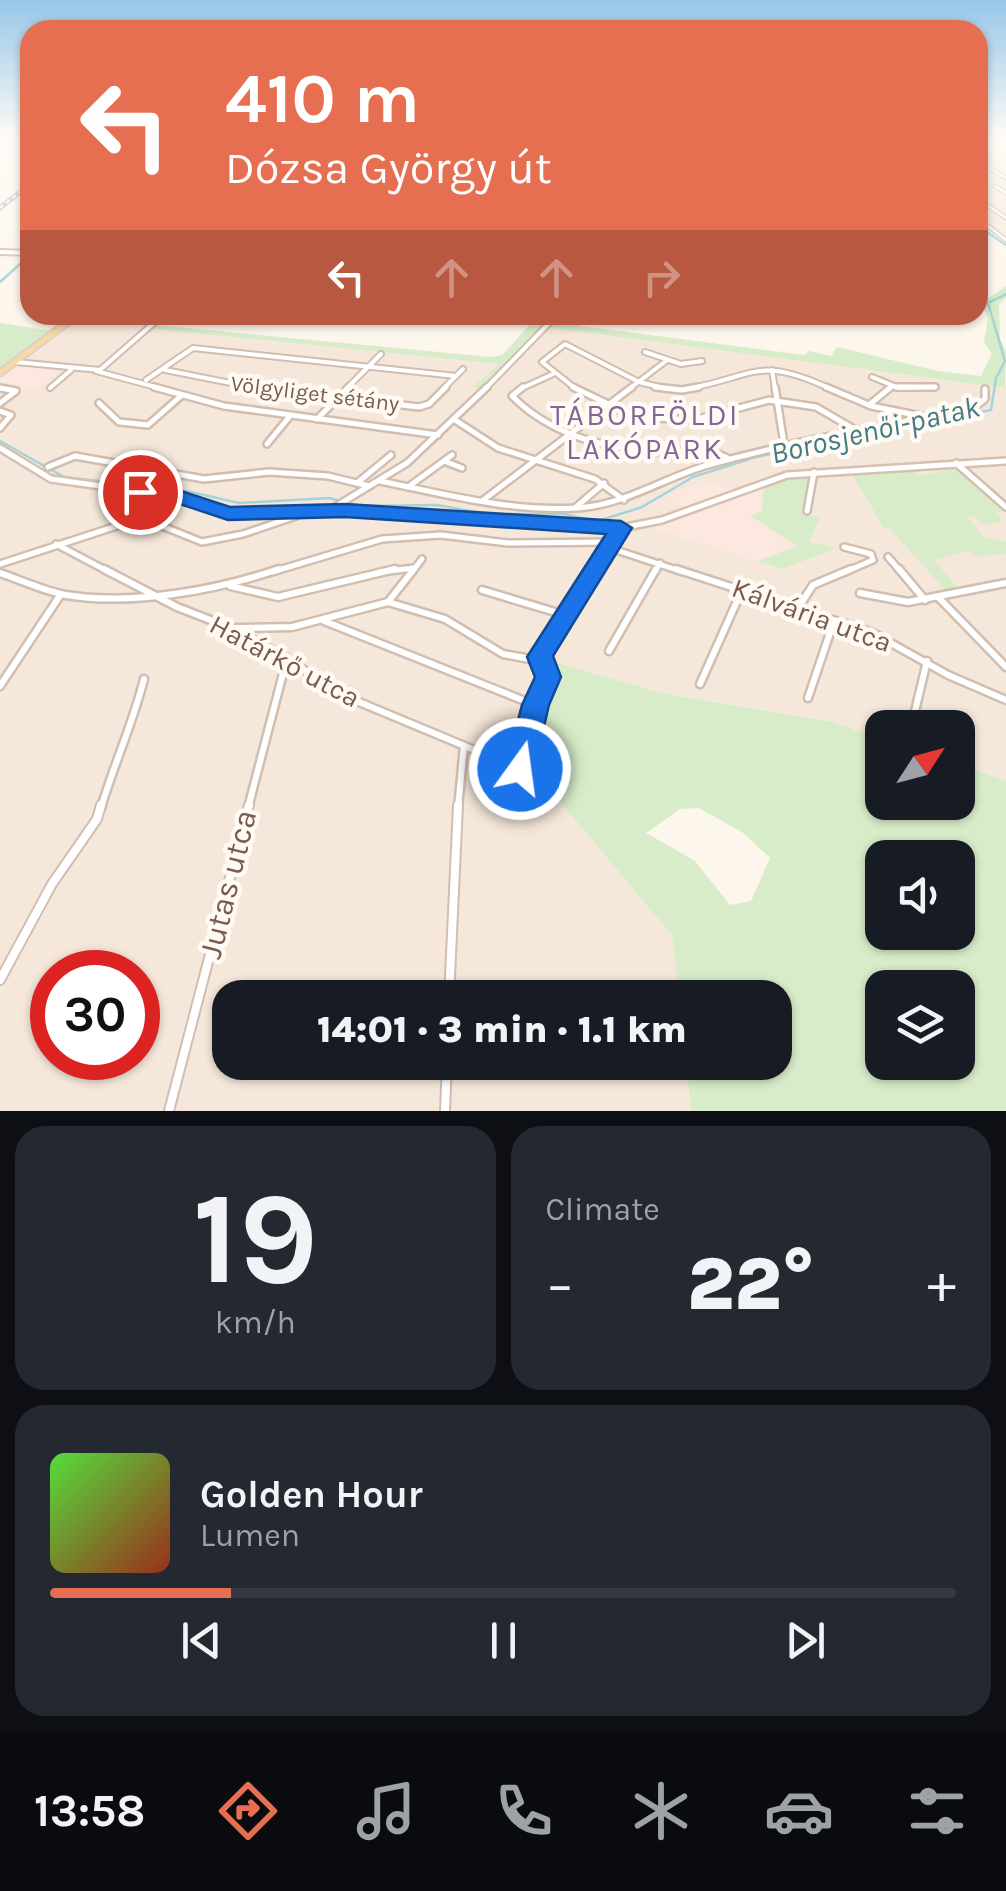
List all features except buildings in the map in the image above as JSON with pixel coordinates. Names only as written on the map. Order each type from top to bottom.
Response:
[{"type":"main road","points":[[0,372],[63,325]]},
{"type":"main road","points":[[0,448],[37,473],[57,481],[172,496],[228,514],[330,510],[621,528],[650,523],[756,482],[814,472],[1006,461]]},
{"type":"street","points":[[96,371],[152,325]]},
{"type":"street","points":[[330,510],[380,481],[438,436],[547,325]]},
{"type":"street","points":[[860,432],[816,407],[777,401],[762,401],[710,418],[648,420],[606,407],[542,362],[565,344],[638,382],[688,390],[741,372],[772,370],[806,377],[869,405],[917,411],[932,418]]},
{"type":"street","name":"Völgyliget sétány","points":[[142,382],[193,348],[456,376]]},
{"type":"street","points":[[644,352],[666,361],[702,360]]},
{"type":"street","points":[[316,419],[381,354]]},
{"type":"street","points":[[481,502],[666,361]]},
{"type":"street","points":[[16,362],[96,371],[224,406],[438,436]]},
{"type":"street","name":"Völgyliget sétány","points":[[163,369],[221,383],[424,406],[463,369]]},
{"type":"street","points":[[50,388],[70,370]]},
{"type":"street","points":[[772,370],[784,444]]},
{"type":"street","points":[[554,374],[526,384],[512,396],[538,419],[570,434],[626,448],[713,452],[729,458]]},
{"type":"street","points":[[872,377],[912,390],[934,388]]},
{"type":"street","points":[[869,405],[892,386]]},
{"type":"street","points":[[0,388],[16,391],[0,404]]},
{"type":"street","points":[[380,481],[481,502],[575,508],[624,500],[687,472],[784,444],[971,410],[986,399],[986,389]]},
{"type":"street","points":[[98,403],[112,420],[148,425],[182,394]]},
{"type":"street","points":[[0,411],[11,415],[0,428]]},
{"type":"street","points":[[266,444],[290,416]]},
{"type":"street","points":[[455,420],[498,448],[604,483],[624,500]]},
{"type":"street","points":[[357,483],[391,454]]},
{"type":"street","points":[[48,466],[75,456],[204,478],[270,472],[328,476],[370,486]]},
{"type":"street","points":[[408,487],[452,456]]},
{"type":"street","points":[[444,461],[462,468]]},
{"type":"street","points":[[956,464],[1006,507]]},
{"type":"street","points":[[807,511],[814,472]]},
{"type":"street","points":[[575,508],[604,483]]},
{"type":"street","points":[[0,564],[136,521],[162,526],[193,540],[216,541],[310,512]]},
{"type":"street","points":[[541,661],[543,650],[621,528]]},
{"type":"street","name":"Kálvária utca","points":[[230,586],[352,545],[439,538],[612,545],[873,632],[1006,700]]},
{"type":"street","name":"Határkő utca","points":[[56,544],[155,595],[231,628],[287,658],[335,692],[520,769],[535,705]]},
{"type":"street","points":[[798,608],[813,585],[874,560],[871,554],[844,548]]},
{"type":"street","points":[[888,557],[925,600]]},
{"type":"street","points":[[388,602],[422,559]]},
{"type":"street","points":[[609,651],[660,563]]},
{"type":"street","points":[[0,573],[86,599],[230,586],[249,595],[292,596],[414,568]]},
{"type":"street","points":[[860,593],[908,602],[1006,583]]},
{"type":"street","points":[[482,590],[566,615]]},
{"type":"street","points":[[700,684],[742,590]]},
{"type":"street","points":[[0,686],[62,594]]},
{"type":"street","points":[[939,598],[1006,667]]},
{"type":"street","points":[[231,628],[280,629],[388,602],[414,607],[464,627],[503,654],[541,661],[548,669],[548,677],[535,705],[321,620]]},
{"type":"street","points":[[808,698],[834,621]]},
{"type":"street","name":"Jutas utca","points":[[169,1111],[287,658]]},
{"type":"street","points":[[915,710],[927,661]]},
{"type":"street","points":[[0,980],[52,884],[97,820],[118,752],[132,726],[144,680]]},
{"type":"street","points":[[451,980],[464,746]]},
{"type":"street","points":[[446,1111],[447,1080]]},
{"type":"shaded area","points":[[988,190],[1006,190],[1006,242],[988,228]]},
{"type":"shaded area","points":[[60,325],[156,325],[152,329],[501,364],[474,386],[491,389],[543,327],[1004,388],[1006,384],[1006,541],[984,537],[967,518],[889,528],[945,590],[933,560],[969,551],[976,557],[1006,554],[1006,781],[975,770],[975,710],[865,710],[865,733],[833,722],[662,693],[558,663],[625,877],[672,935],[677,980],[212,980],[212,1080],[688,1080],[691,1111],[0,1111],[0,368]]},
{"type":"shaded area","points":[[17,363],[58,370],[37,388],[0,382],[0,376]]},
{"type":"shaded area","points":[[701,481],[744,491],[764,483],[762,511],[752,515],[798,546],[757,561],[652,528],[692,511],[666,496]]},
{"type":"green space","points":[[1006,286],[1006,297],[999,305],[1000,339],[1006,351],[1005,388],[543,327],[491,389],[472,387],[500,364],[151,329],[155,325],[491,357],[502,355],[530,325],[580,325],[805,355],[809,351],[831,356],[837,347],[938,371],[981,376],[992,354],[984,342],[988,298]]},
{"type":"green space","points":[[0,323],[52,331],[0,368]]},
{"type":"green space","points":[[908,468],[920,475],[955,469],[1003,511],[995,513],[1004,521],[983,525],[974,516],[968,518],[984,537],[1006,541],[1006,554],[976,557],[969,551],[934,560],[958,588],[945,590],[889,528],[884,528],[852,474]]},
{"type":"green space","points":[[809,475],[801,512],[820,518],[809,542],[837,548],[782,569],[757,561],[797,546],[751,516],[762,511],[764,486]]},
{"type":"green space","points":[[558,663],[662,693],[833,722],[865,733],[865,820],[975,820],[975,770],[1006,781],[1006,1111],[691,1111],[688,1080],[792,1080],[792,980],[677,980],[672,935],[533,769]],"holes":[[[699,808],[742,832],[770,858],[751,901],[730,905],[695,861],[646,833],[680,809]]]},
{"type":"waterway","name":"Borosjenői-patak","points":[[988,233],[1006,245]]},
{"type":"waterway","points":[[0,282],[20,264]]},
{"type":"waterway","name":"Borosjenői-patak","points":[[0,441],[64,477],[191,492],[239,503],[329,498],[361,506],[437,505],[487,514],[563,514],[598,521],[642,507],[693,477],[756,457],[991,410],[996,378],[1005,361],[988,303],[1006,294]]},
{"type":"railway","points":[[0,208],[20,192]]},
{"type":"district","name":"TÁBORFÖLDI LAKÓPARK","points":[[645,432]]},
{"type":"route","points":[[140,492],[184,498],[218,512],[240,515],[345,510],[621,528],[540,657],[548,677],[535,705],[520,769]]}]
